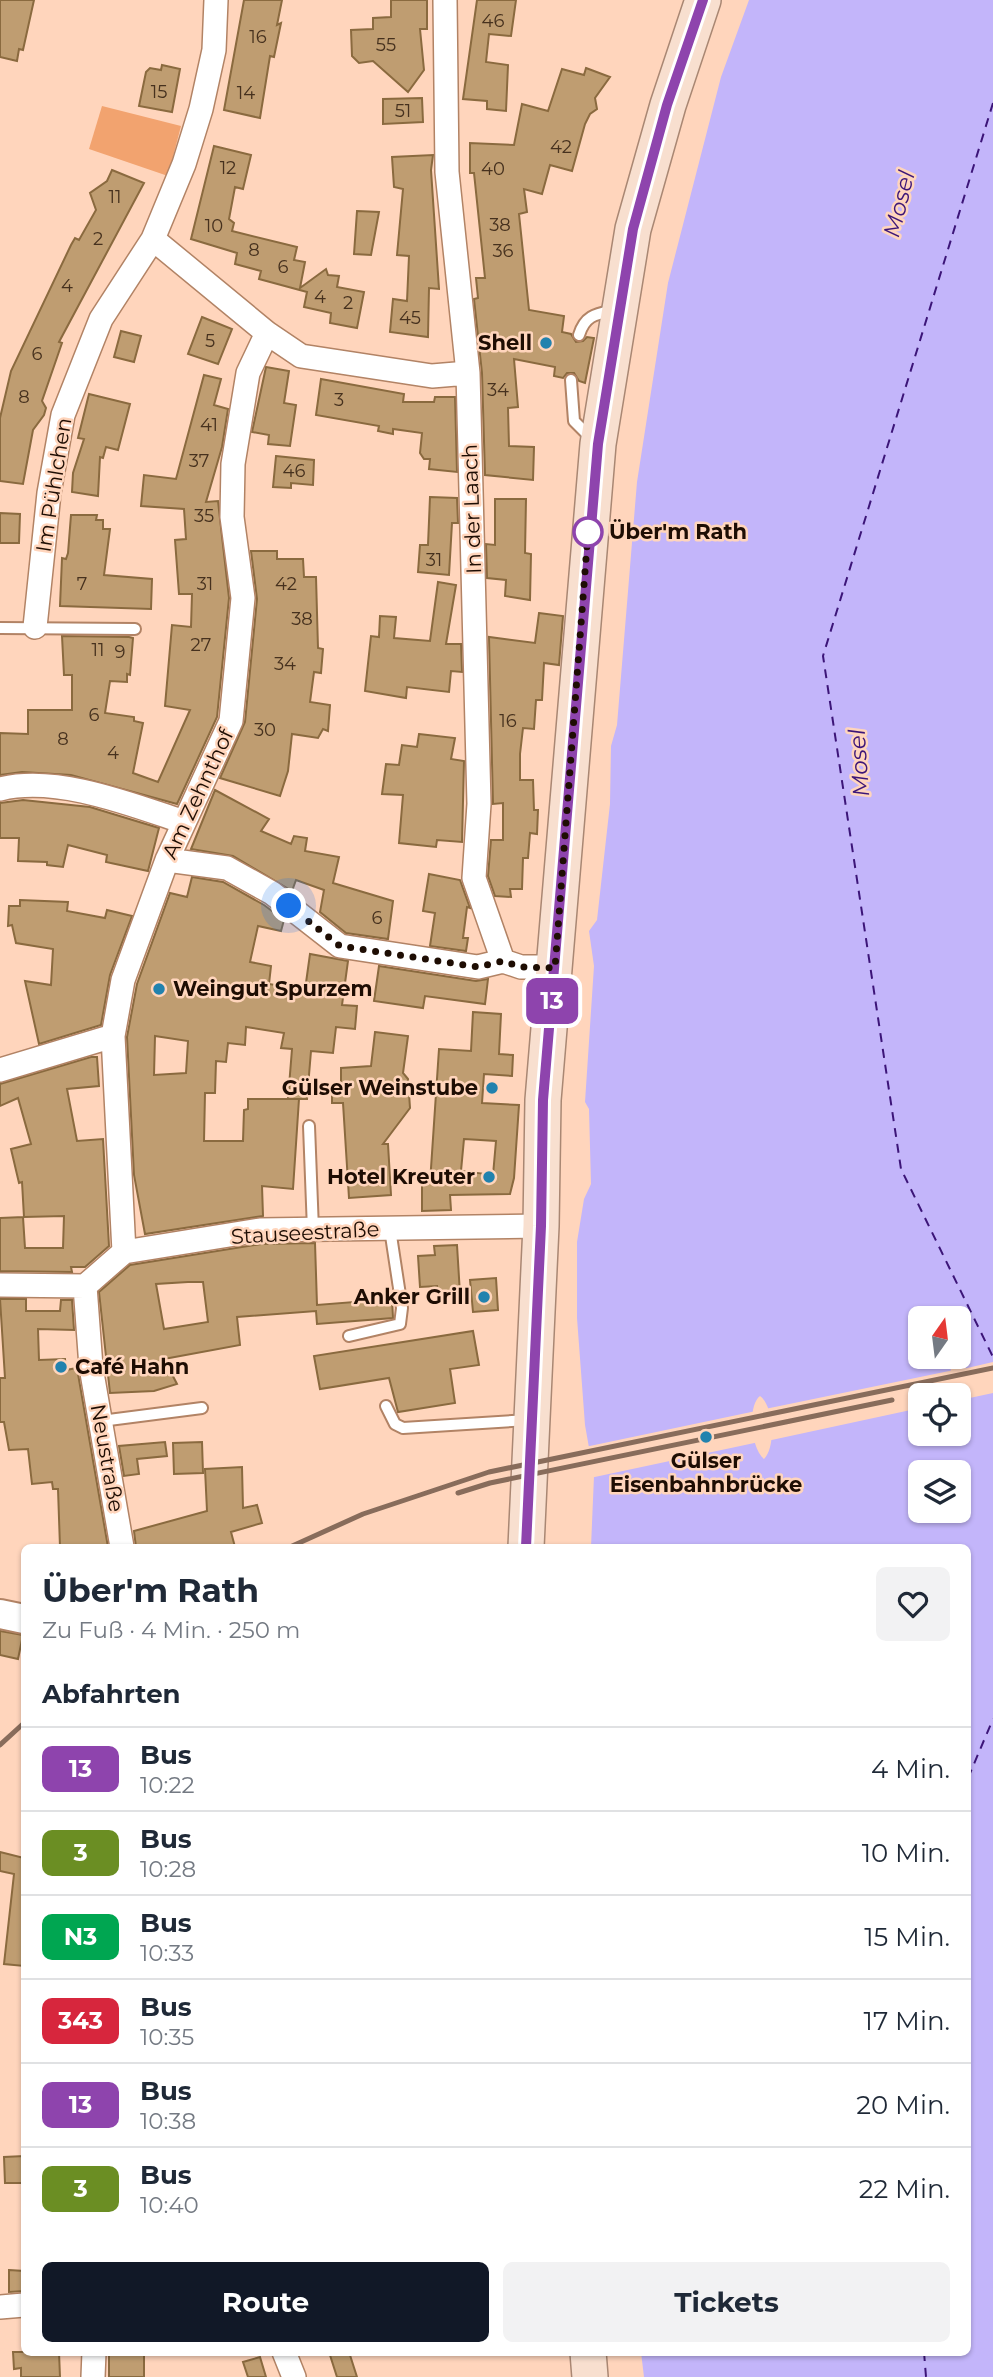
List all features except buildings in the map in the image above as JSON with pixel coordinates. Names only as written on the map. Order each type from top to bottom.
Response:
[{"type":"main road","points":[[526,1544],[541,1226],[543,1100],[586,550],[598,444],[633,229],[667,105],[703,0]]},
{"type":"main road","points":[[588,2356],[590,2377]]},
{"type":"street","points":[[216,0],[214,50],[201,109],[184,164],[153,239],[267,333],[301,356],[432,376],[468,373]]},
{"type":"street","name":"In der Laach","points":[[445,0],[447,172],[468,373],[479,804],[474,878],[503,961]]},
{"type":"street","name":"Im Pühlchen","points":[[35,627],[49,493],[63,415],[101,319],[153,239]]},
{"type":"street","name":"Am Zehnthof","points":[[124,1252],[113,1036],[123,980],[167,860],[231,721],[243,598],[232,517],[233,464],[248,373],[267,333]]},
{"type":"street","points":[[0,789],[16,785],[96,792],[184,822]]},
{"type":"street","points":[[167,860],[227,868],[272,893],[340,946],[478,967],[503,961],[521,967],[555,968]]},
{"type":"street","points":[[0,1070],[113,1036]]},
{"type":"street","name":"Stauseestraße","points":[[124,1252],[260,1230],[541,1226]]},
{"type":"street","points":[[0,1285],[85,1286],[124,1252]]},
{"type":"street","name":"Neustraße","points":[[85,1286],[92,1367],[121,1544]]},
{"type":"street","points":[[0,1614],[21,1618]]},
{"type":"street","points":[[0,2307],[21,2305]]},
{"type":"street","points":[[93,2377],[94,2356]]},
{"type":"street","points":[[286,2356],[294,2377]]},
{"type":"lane","points":[[579,335],[583,321],[592,315],[618,309]]},
{"type":"lane","points":[[571,380],[574,421],[598,444]]},
{"type":"lane","points":[[0,628],[135,629]]},
{"type":"lane","points":[[309,1126],[313,1230]]},
{"type":"lane","points":[[349,1336],[400,1324],[402,1308],[390,1229]]},
{"type":"lane","points":[[386,1406],[395,1424],[403,1428],[532,1420]]},
{"type":"lane","points":[[101,1422],[202,1408]]},
{"type":"shaded area","points":[[102,106],[181,126],[168,176],[89,149]]},
{"type":"water","name":"Mosel","points":[[749,0],[993,0],[993,2377],[644,2377],[641,2356],[971,2356],[971,1544],[591,1544],[594,1476],[585,1425],[577,1318],[577,1242],[584,1199],[591,1184],[589,1109],[585,1102],[594,966],[589,931],[597,920],[610,804],[611,746],[617,725],[637,482],[668,283],[721,77]],"holes":[[[908,1306],[971,1306],[971,1369],[966,1369],[967,1383],[971,1383],[971,1446],[908,1446],[908,1383],[936,1383],[951,1372],[951,1369],[908,1369]],[[760,1396],[765,1401],[771,1417],[772,1436],[764,1459],[756,1446],[752,1418],[756,1401]]]},
{"type":"pier","points":[[993,1362],[993,1393],[971,1398],[971,1383],[964,1383],[963,1369]]},
{"type":"pier","points":[[954,1370],[955,1383],[908,1383],[908,1411],[767,1441],[765,1409]]},
{"type":"pier","points":[[756,1411],[759,1442],[590,1478],[585,1447]]},
{"type":"ferry route","points":[[993,103],[823,656],[901,1169],[993,1357]]},
{"type":"ferry route","points":[[971,1771],[993,1719]]},
{"type":"ferry route","points":[[924,2356],[926,2377]]},
{"type":"railway","points":[[297,1544],[363,1514],[489,1472],[993,1368]]},
{"type":"railway","points":[[458,1493],[490,1483],[892,1400]]},
{"type":"railway","points":[[0,1745],[21,1726]]},
{"type":"bus line","name":"13","points":[[526,1544],[541,1226],[543,1100],[586,550],[598,444],[609,359],[633,229],[667,105],[703,0]]},
{"type":"place","name":"Shell","points":[[546,343]]},
{"type":"place","name":"Über'm Rath","points":[[588,532]]},
{"type":"place","name":"Weingut Spurzem","points":[[159,989]]},
{"type":"place","name":"Gülser Weinstube","points":[[492,1088]]},
{"type":"place","name":"Hotel Kreuter","points":[[489,1177]]},
{"type":"place","name":"Anker Grill","points":[[484,1297]]},
{"type":"place","name":"Café Hahn","points":[[61,1367]]},
{"type":"place","name":"Gülser Eisenbahnbrücke","points":[[706,1437]]},
{"type":"route","points":[[289,906],[340,946],[478,967],[503,961],[521,967],[555,968],[588,532]]}]
